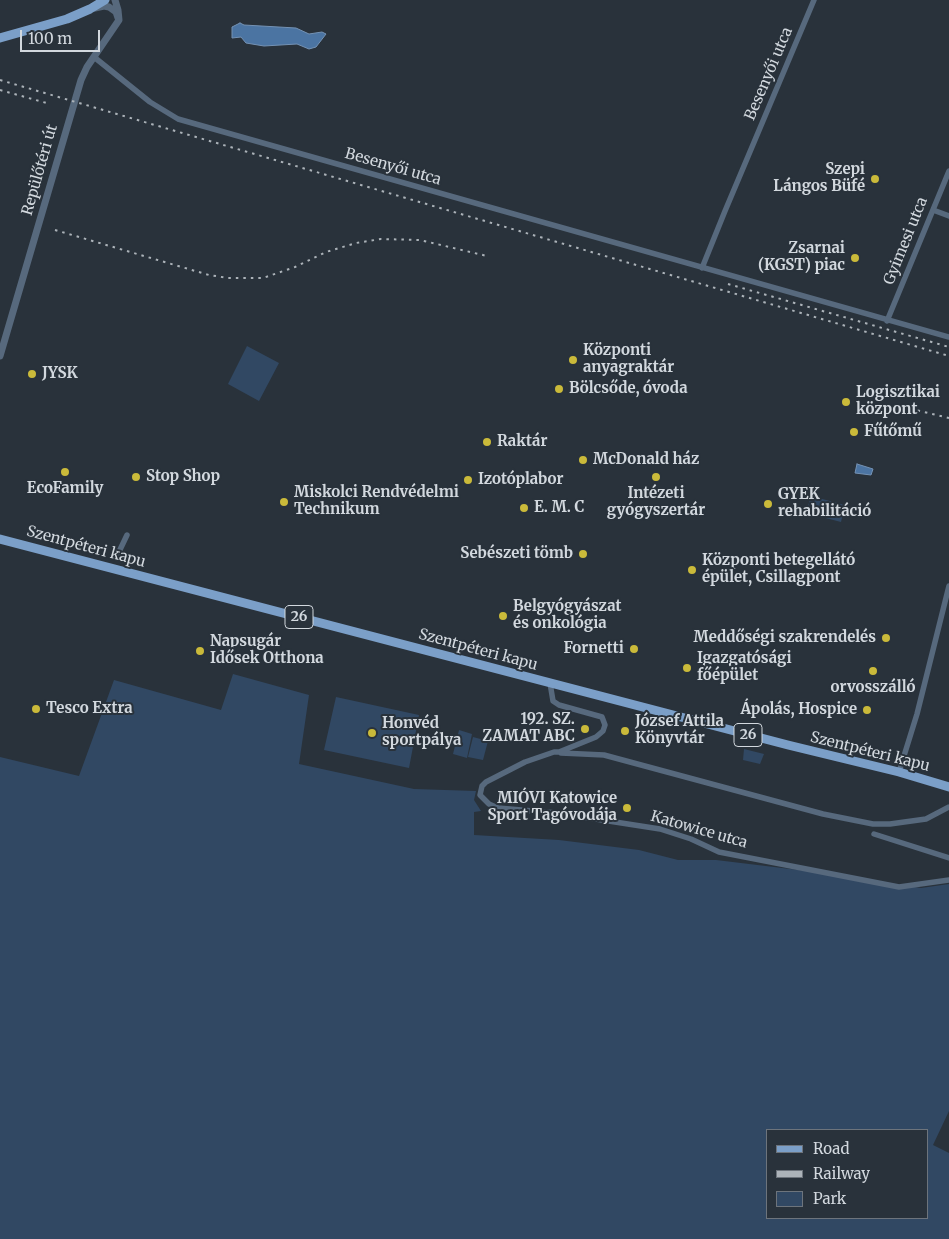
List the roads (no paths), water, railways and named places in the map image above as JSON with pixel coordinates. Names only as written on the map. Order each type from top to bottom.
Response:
[{"type":"main road","points":[[0,38],[82,13],[104,0]]},
{"type":"main road","name":"Szentpéteri kapu","points":[[0,539],[788,745],[899,772],[949,787]]},
{"type":"street","points":[[115,0],[119,20]]},
{"type":"street","name":"Besenyői utca","points":[[702,268],[814,0]]},
{"type":"street","points":[[82,13],[106,6],[116,12],[119,20]]},
{"type":"street","name":"Repülőtéri út","points":[[0,356],[78,88],[84,72],[119,20]]},
{"type":"street","name":"Besenyői utca","points":[[94,56],[150,102],[178,119],[887,321],[949,336]]},
{"type":"street","name":"Gyimesi utca","points":[[887,321],[949,171]]},
{"type":"street","points":[[933,210],[949,216]]},
{"type":"street","points":[[117,556],[128,534]]},
{"type":"street","points":[[899,772],[917,714],[949,586]]},
{"type":"street","name":"Katowice utca","points":[[550,683],[553,701],[559,705],[602,716],[605,724],[603,731],[559,752]]},
{"type":"street","points":[[587,740],[583,748],[588,754]]},
{"type":"street","name":"Katowice utca","points":[[949,807],[926,819],[890,824],[865,823],[823,814],[604,755],[559,752],[525,762],[486,782],[480,791],[482,799],[498,808],[557,814],[660,830],[691,839],[719,852],[899,887],[949,880]]},
{"type":"street","points":[[874,834],[949,858]]},
{"type":"railway","points":[[0,80],[949,356]]},
{"type":"railway","points":[[0,90],[50,104]]},
{"type":"railway","points":[[55,230],[209,275],[228,278],[263,278],[295,267],[326,252],[356,243],[381,239],[420,240],[487,256]]},
{"type":"railway","points":[[728,284],[949,347]]},
{"type":"railway","points":[[903,407],[949,418]]},
{"type":"place","name":"Szepi Lángos Büfé","points":[[875,179]]},
{"type":"place","name":"Zsarnai (KGST) piac","points":[[855,258]]},
{"type":"place","name":"Központi anyagraktár","points":[[573,360]]},
{"type":"place","name":"JYSK","points":[[32,374]]},
{"type":"place","name":"Bölcsőde, óvoda","points":[[559,389]]},
{"type":"place","name":"Logisztikai központ","points":[[846,402]]},
{"type":"place","name":"Fűtőmű","points":[[854,432]]},
{"type":"place","name":"Raktár","points":[[487,442]]},
{"type":"place","name":"McDonald ház","points":[[583,460]]},
{"type":"place","name":"EcoFamily","points":[[65,472]]},
{"type":"place","name":"Stop Shop","points":[[136,477]]},
{"type":"place","name":"Intézeti gyógyszertár","points":[[656,477]]},
{"type":"place","name":"Izotóplabor","points":[[468,480]]},
{"type":"place","name":"Miskolci Rendvédelmi Technikum","points":[[284,502]]},
{"type":"place","name":"GYEK rehabilitáció","points":[[768,504]]},
{"type":"place","name":"E. M. C","points":[[524,508]]},
{"type":"place","name":"Sebészeti tömb","points":[[583,554]]},
{"type":"place","name":"Központi betegellátó épület, Csillagpont","points":[[692,570]]},
{"type":"place","name":"Belgyógyászat és onkológia","points":[[503,616]]},
{"type":"place","name":"Meddőségi szakrendelés","points":[[886,638]]},
{"type":"place","name":"Fornetti","points":[[634,649]]},
{"type":"place","name":"Napsugár Idősek Otthona","points":[[200,651]]},
{"type":"place","name":"Igazgatósági főépület","points":[[687,668]]},
{"type":"place","name":"orvosszálló","points":[[873,671]]},
{"type":"place","name":"Tesco Extra","points":[[36,709]]},
{"type":"place","name":"Ápolás, Hospice","points":[[867,710]]},
{"type":"place","name":"192. SZ. ZAMAT ABC","points":[[585,729]]},
{"type":"place","name":"József Attila Könyvtár","points":[[625,731]]},
{"type":"place","name":"Honvéd sportpálya","points":[[372,733]]},
{"type":"place","name":"MIÓVI Katowice Sport Tagóvodája","points":[[627,808]]}]
